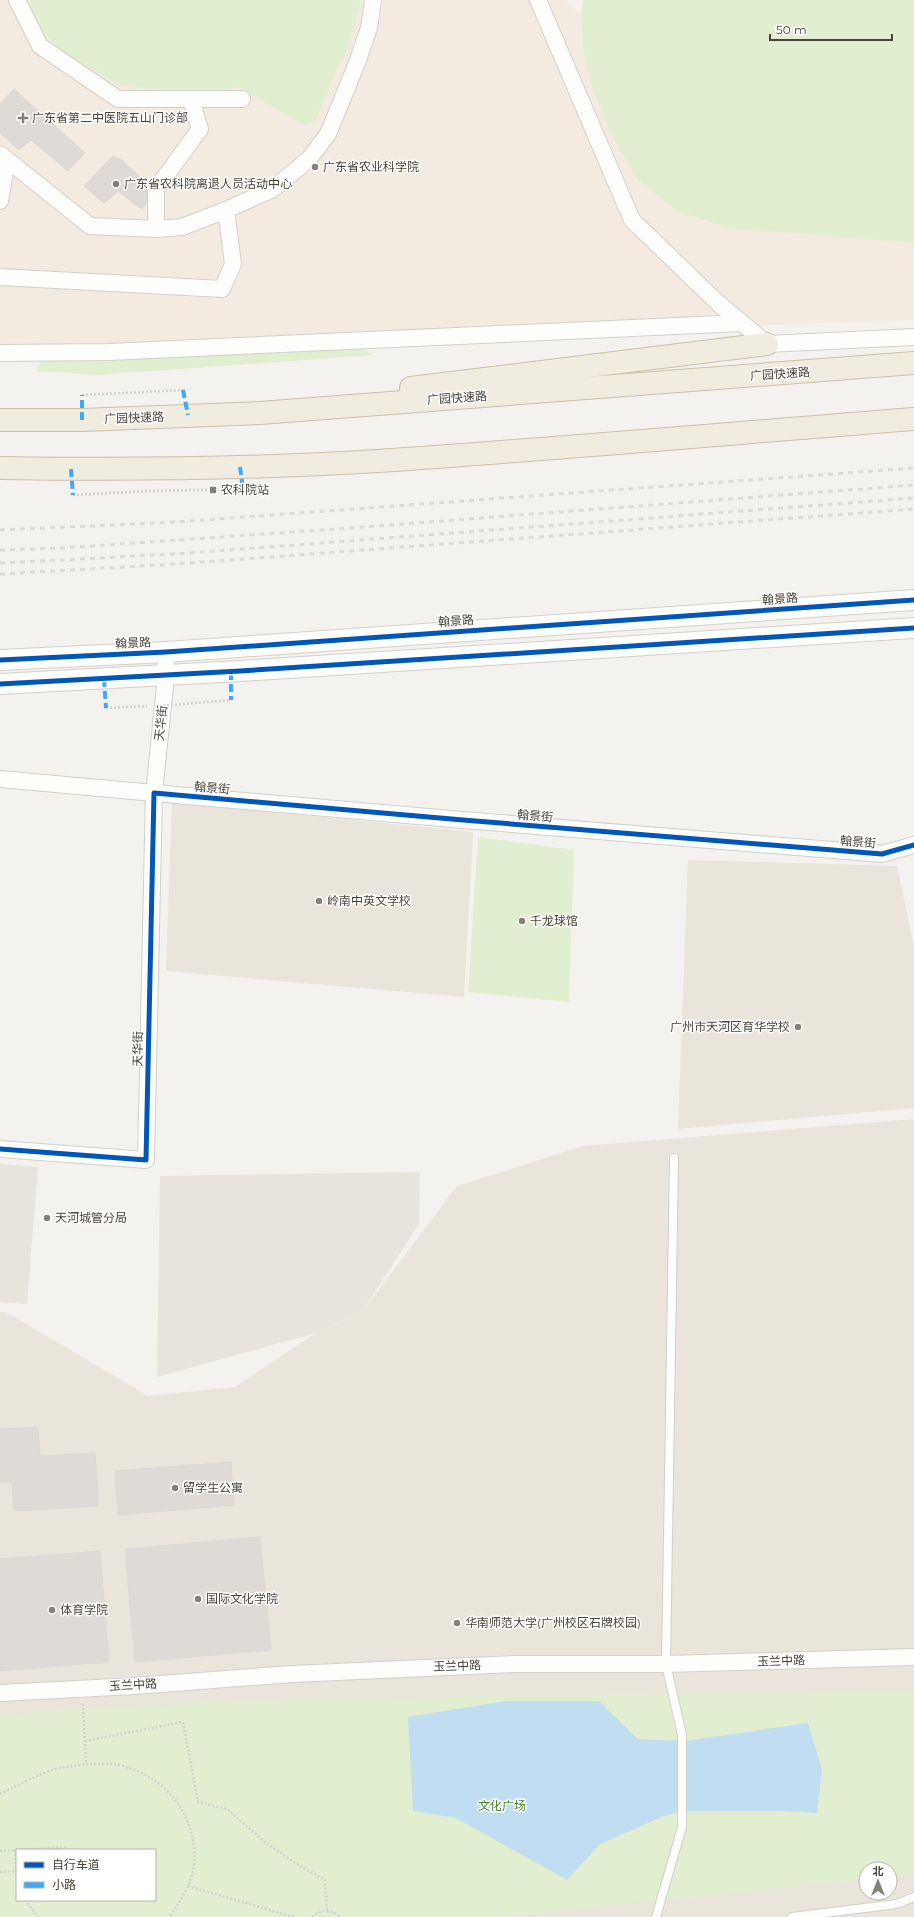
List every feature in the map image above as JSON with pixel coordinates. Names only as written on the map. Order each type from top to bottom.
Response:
[{"type":"highway","points":[[260,413],[363,393],[767,344]]},
{"type":"highway","name":"广园快速路","points":[[0,420],[82,420],[260,413],[914,363]]},
{"type":"highway","points":[[0,468],[123,469],[240,467],[376,461],[914,419]]},
{"type":"street","points":[[18,0],[40,46],[118,99],[242,99]]},
{"type":"street","points":[[4,157],[90,226],[156,228],[182,227],[226,210],[273,190],[309,158],[328,134],[357,63],[369,28],[373,0]]},
{"type":"street","points":[[538,0],[632,220],[718,303],[767,344],[914,337]]},
{"type":"street","points":[[156,228],[156,189],[200,129],[191,99]]},
{"type":"street","points":[[0,201],[4,157]]},
{"type":"street","points":[[0,277],[222,289],[233,264],[226,210]]},
{"type":"street","points":[[0,353],[109,352],[742,323]]},
{"type":"street","name":"翰景路","points":[[0,660],[166,652],[914,600]]},
{"type":"street","points":[[0,684],[166,674],[236,672],[914,628]]},
{"type":"street","name":"天华街","points":[[0,1148],[146,1160],[154,793],[166,674],[166,652]]},
{"type":"street","points":[[0,780],[154,793]]},
{"type":"street","name":"翰景街","points":[[154,793],[882,854],[914,845]]},
{"type":"street","name":"玉兰中路","points":[[0,1693],[134,1686],[292,1674],[513,1664],[666,1664],[914,1657]]},
{"type":"lane","points":[[656,1917],[682,1827],[682,1735],[666,1664],[674,1158]]},
{"type":"lane","points":[[792,1917],[898,1904],[914,1897]]},
{"type":"path","points":[[82,394],[183,390]]},
{"type":"path","points":[[73,495],[148,491],[243,489]]},
{"type":"path","points":[[106,708],[159,706],[232,700]]},
{"type":"path","points":[[82,1688],[86,1765]]},
{"type":"path","points":[[85,1740],[183,1722],[198,1802],[227,1809],[266,1843],[297,1864],[325,1880],[327,1911]]},
{"type":"path","points":[[0,1794],[55,1770],[86,1765],[115,1764],[142,1772],[166,1788],[184,1811],[193,1838],[194,1866],[185,1894],[169,1917]]},
{"type":"path","points":[[33,1849],[68,1847]]},
{"type":"path","points":[[0,1851],[15,1850],[16,1871],[0,1872]]},
{"type":"path","points":[[188,1886],[294,1917]]},
{"type":"path","points":[[26,1901],[38,1917]]},
{"type":"path","points":[[312,1917],[322,1911],[332,1912],[340,1917]]},
{"type":"shaded area","name":"广东省农业科学院","points":[[0,0],[566,0],[581,15],[583,48],[590,81],[609,131],[623,156],[821,234],[914,243],[914,320],[0,351]]},
{"type":"shaded area","name":"岭南中英文学校","points":[[172,802],[473,832],[464,997],[166,971]]},
{"type":"shaded area","name":"广州市天河区育华学校","points":[[688,860],[897,866],[914,946],[914,1108],[678,1129]]},
{"type":"shaded area","name":"华南师范大学(广州校区石牌校园)","points":[[914,1119],[914,1917],[0,1917],[0,1312],[6,1312],[148,1396],[235,1387],[316,1333],[362,1312],[457,1186],[583,1146]]},
{"type":"shaded area","points":[[0,1164],[38,1167],[27,1304],[0,1302]]},
{"type":"shaded area","points":[[420,1172],[419,1224],[362,1312],[316,1333],[157,1377],[160,1176]]},
{"type":"green space","points":[[28,0],[361,0],[354,29],[346,52],[334,75],[315,122],[303,125],[240,87],[191,95],[119,84],[59,50],[31,15]]},
{"type":"green space","points":[[583,0],[914,0],[914,243],[730,228],[677,211],[637,179],[609,131],[590,81],[583,48],[581,15]]},
{"type":"green space","points":[[351,340],[373,355],[98,375],[36,371],[45,353]]},
{"type":"green space","name":"千龙球馆","points":[[478,837],[574,850],[569,1002],[468,992]]},
{"type":"green space","name":"文化广场","points":[[914,1692],[914,1874],[898,1875],[898,1861],[858,1861],[858,1880],[504,1917],[0,1917],[0,1714],[290,1698]]},
{"type":"water","points":[[506,1701],[599,1701],[638,1739],[685,1741],[808,1723],[822,1770],[817,1813],[781,1811],[683,1811],[664,1816],[600,1844],[567,1880],[456,1818],[413,1811],[408,1717]]},
{"type":"building","name":"广东省第二中医院五山门诊部","points":[[14,89],[85,153],[68,171],[31,140],[19,150],[0,133],[0,104]]},
{"type":"building","name":"广东省农科院离退人员活动中心","points":[[113,156],[122,160],[145,182],[154,197],[141,209],[118,191],[104,203],[84,186]]},
{"type":"building","points":[[38,1427],[40,1456],[95,1453],[99,1506],[14,1511],[12,1482],[0,1482],[0,1429]]},
{"type":"building","name":"留学生公寓","points":[[231,1462],[234,1505],[118,1515],[115,1471]]},
{"type":"building","name":"国际文化学院","points":[[260,1537],[271,1650],[135,1662],[125,1549]]},
{"type":"building","name":"体育学院","points":[[100,1551],[109,1662],[0,1671],[0,1559]]},
{"type":"railway","points":[[0,530],[176,522],[914,468]]},
{"type":"railway","points":[[0,550],[63,548],[337,529],[914,485]]},
{"type":"railway","points":[[0,563],[176,554],[914,498]]},
{"type":"railway","points":[[0,574],[176,564],[914,509]]},
{"type":"marked path","points":[[183,390],[188,415]]},
{"type":"marked path","points":[[82,395],[82,420]]},
{"type":"marked path","points":[[240,467],[243,489]]},
{"type":"marked path","points":[[71,469],[73,495]]},
{"type":"marked path","points":[[231,672],[231,700]]},
{"type":"marked path","points":[[104,679],[106,708]]},
{"type":"cycle path","points":[[0,660],[166,652],[914,600]]},
{"type":"cycle path","points":[[0,684],[240,671],[914,628]]},
{"type":"cycle path","points":[[0,1149],[146,1160],[154,793],[882,854],[914,845]]},
{"type":"place","name":"广东省第二中医院五山门诊部","points":[[23,118]]},
{"type":"place","name":"广东省农业科学院","points":[[315,167]]},
{"type":"place","name":"广东省农科院离退人员活动中心","points":[[116,184]]},
{"type":"place","name":"农科院站","points":[[213,490]]},
{"type":"place","name":"岭南中英文学校","points":[[319,901]]},
{"type":"place","name":"千龙球馆","points":[[522,921]]},
{"type":"place","name":"广州市天河区育华学校","points":[[798,1027]]},
{"type":"place","name":"天河城管分局","points":[[47,1218]]},
{"type":"place","name":"留学生公寓","points":[[175,1488]]},
{"type":"place","name":"国际文化学院","points":[[198,1599]]},
{"type":"place","name":"体育学院","points":[[52,1610]]},
{"type":"place","name":"华南师范大学(广州校区石牌校园)","points":[[457,1623]]}]
